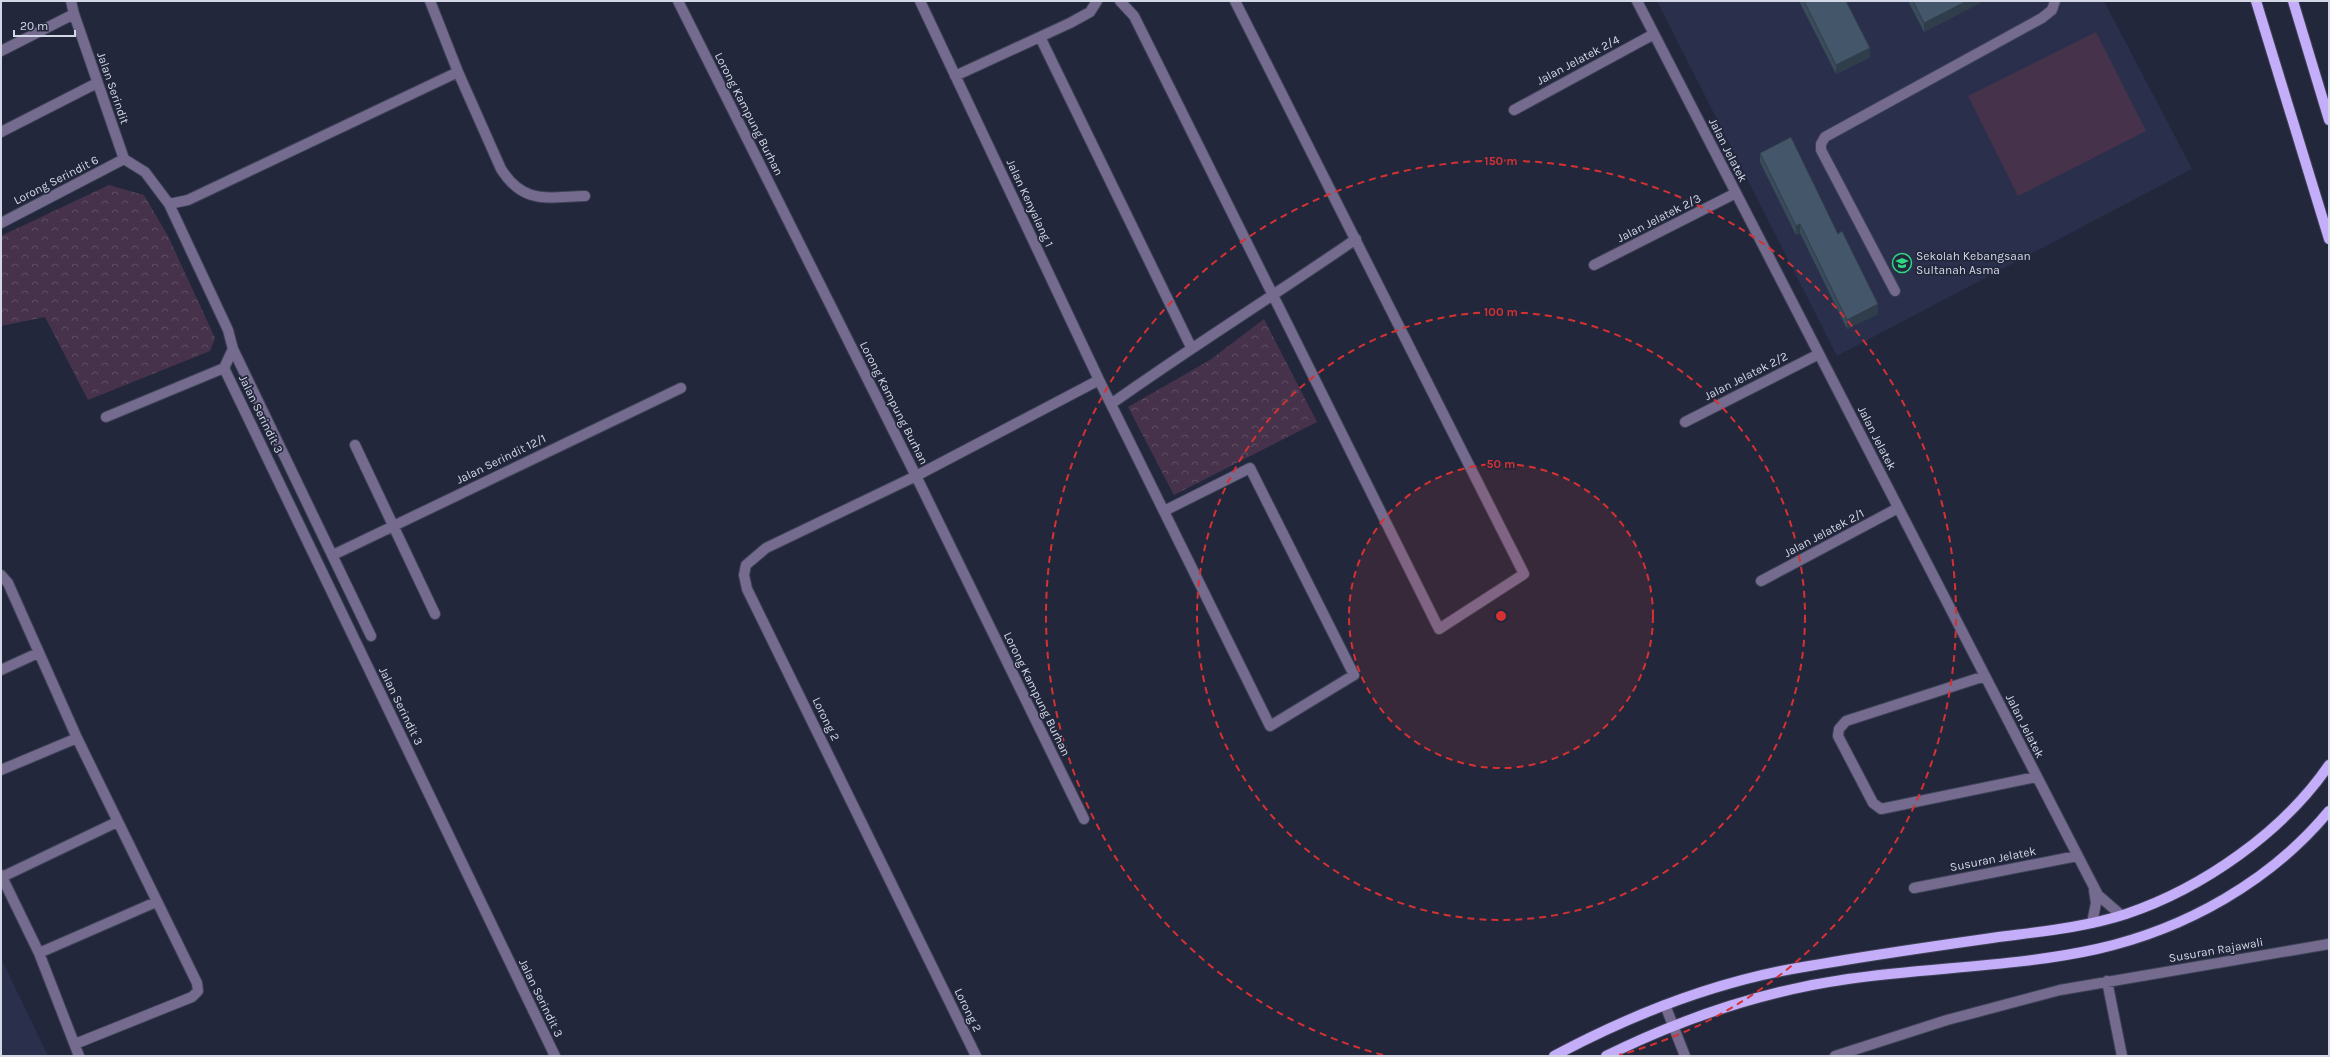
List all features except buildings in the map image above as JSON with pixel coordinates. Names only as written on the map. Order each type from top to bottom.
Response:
[{"type":"main road","points":[[2256,1],[2329,239]]},
{"type":"main road","points":[[2293,1],[2329,120]]},
{"type":"main road","points":[[1554,1056],[1612,1027],[1665,1005],[1725,985],[1781,971],[1905,950],[2092,923],[2121,915],[2159,901],[2221,867],[2250,847],[2277,824],[2302,799],[2329,765]]},
{"type":"main road","points":[[1606,1056],[1673,1026],[1732,1005],[1785,990],[1862,977],[2034,958],[2096,949],[2130,940],[2170,926],[2204,910],[2237,891],[2268,870],[2296,845],[2329,811]]},
{"type":"street","name":"Jalan Serindit","points":[[71,1],[97,83],[124,159]]},
{"type":"street","points":[[430,1],[458,72],[501,169],[509,182],[521,192],[533,196],[585,196]]},
{"type":"street","name":"Lorong Kampung Burhan","points":[[678,1],[916,476],[1084,819]]},
{"type":"street","name":"Jalan Kenyalang 1","points":[[920,1],[1099,380],[1270,726],[1354,675],[1250,468],[1164,511]]},
{"type":"street","points":[[955,76],[1090,12],[1097,1]]},
{"type":"street","points":[[1120,1],[1134,16],[1439,629],[1524,574],[1235,1]]},
{"type":"street","name":"Jalan Jelatek","points":[[1637,1],[2077,856],[2093,886],[2105,903],[2121,915]]},
{"type":"street","points":[[1894,291],[1821,150],[1821,144],[1825,137],[2042,18],[2052,10],[2055,1]]},
{"type":"street","points":[[1,51],[74,14]]},
{"type":"street","name":"Jalan Jelatek 2/4","points":[[1514,110],[1654,34]]},
{"type":"street","points":[[1040,37],[1191,347]]},
{"type":"street","points":[[168,204],[188,200],[458,72]]},
{"type":"street","points":[[1,132],[97,83]]},
{"type":"street","points":[[124,159],[145,172],[168,204],[228,330],[233,349],[371,636]]},
{"type":"street","name":"Lorong Serindit 6","points":[[1,223],[124,159]]},
{"type":"street","name":"Jalan Jelatek 2/3","points":[[1594,265],[1736,193]]},
{"type":"street","points":[[1111,404],[1191,347],[1273,296],[1356,239]]},
{"type":"street","points":[[106,417],[224,368],[233,349]]},
{"type":"street","name":"Jalan Jelatek 2/2","points":[[1685,422],[1818,354]]},
{"type":"street","name":"Jalan Serindit 3","points":[[224,368],[555,1056]]},
{"type":"street","name":"Lorong 2","points":[[976,1056],[747,589],[744,575],[746,565],[766,548],[916,476],[1099,380]]},
{"type":"street","name":"Jalan Serindit 12/1","points":[[333,555],[681,388]]},
{"type":"street","points":[[355,445],[435,614]]},
{"type":"street","name":"Jalan Jelatek 2/1","points":[[1761,581],[1898,508]]},
{"type":"street","points":[[1,575],[8,583],[77,738],[197,983],[198,991],[192,997],[75,1044]]},
{"type":"street","points":[[1,670],[38,653]]},
{"type":"street","points":[[1985,676],[1843,724],[1838,729],[1838,736],[1873,803],[1881,809],[2036,777]]},
{"type":"street","points":[[1,770],[77,738]]},
{"type":"street","points":[[79,1056],[39,953],[2,876],[117,822]]},
{"type":"street","name":"Susuran Jelatek","points":[[1914,888],[2077,856]]},
{"type":"street","name":"Jalan Jelatek","points":[[2092,923],[2096,903],[2093,886]]},
{"type":"street","points":[[39,953],[156,902]]},
{"type":"street","name":"Susuran Rajawali","points":[[1835,1056],[2003,1004],[2060,990],[2329,944]]},
{"type":"street","points":[[2107,981],[2122,1056]]},
{"type":"street","points":[[1665,1005],[1685,1056]]},
{"type":"shaded area","name":"Sekolah Kebangsaan Sultanah Asma","points":[[1657,1],[2104,1],[2192,169],[1837,356]]},
{"type":"shaded area","points":[[1,958],[48,1056],[1,1056]]},
{"type":"green space","points":[[2096,32],[2146,131],[2018,196],[1968,96]]},
{"type":"green space","points":[[109,185],[144,195],[168,236],[215,338],[210,351],[88,400],[45,317],[1,326],[1,236]]},
{"type":"green space","points":[[1264,319],[1317,422],[1174,495],[1128,407],[1210,360]]},
{"type":"place","name":"Sekolah Kebangsaan Sultanah Asma","points":[[1902,263]]}]
